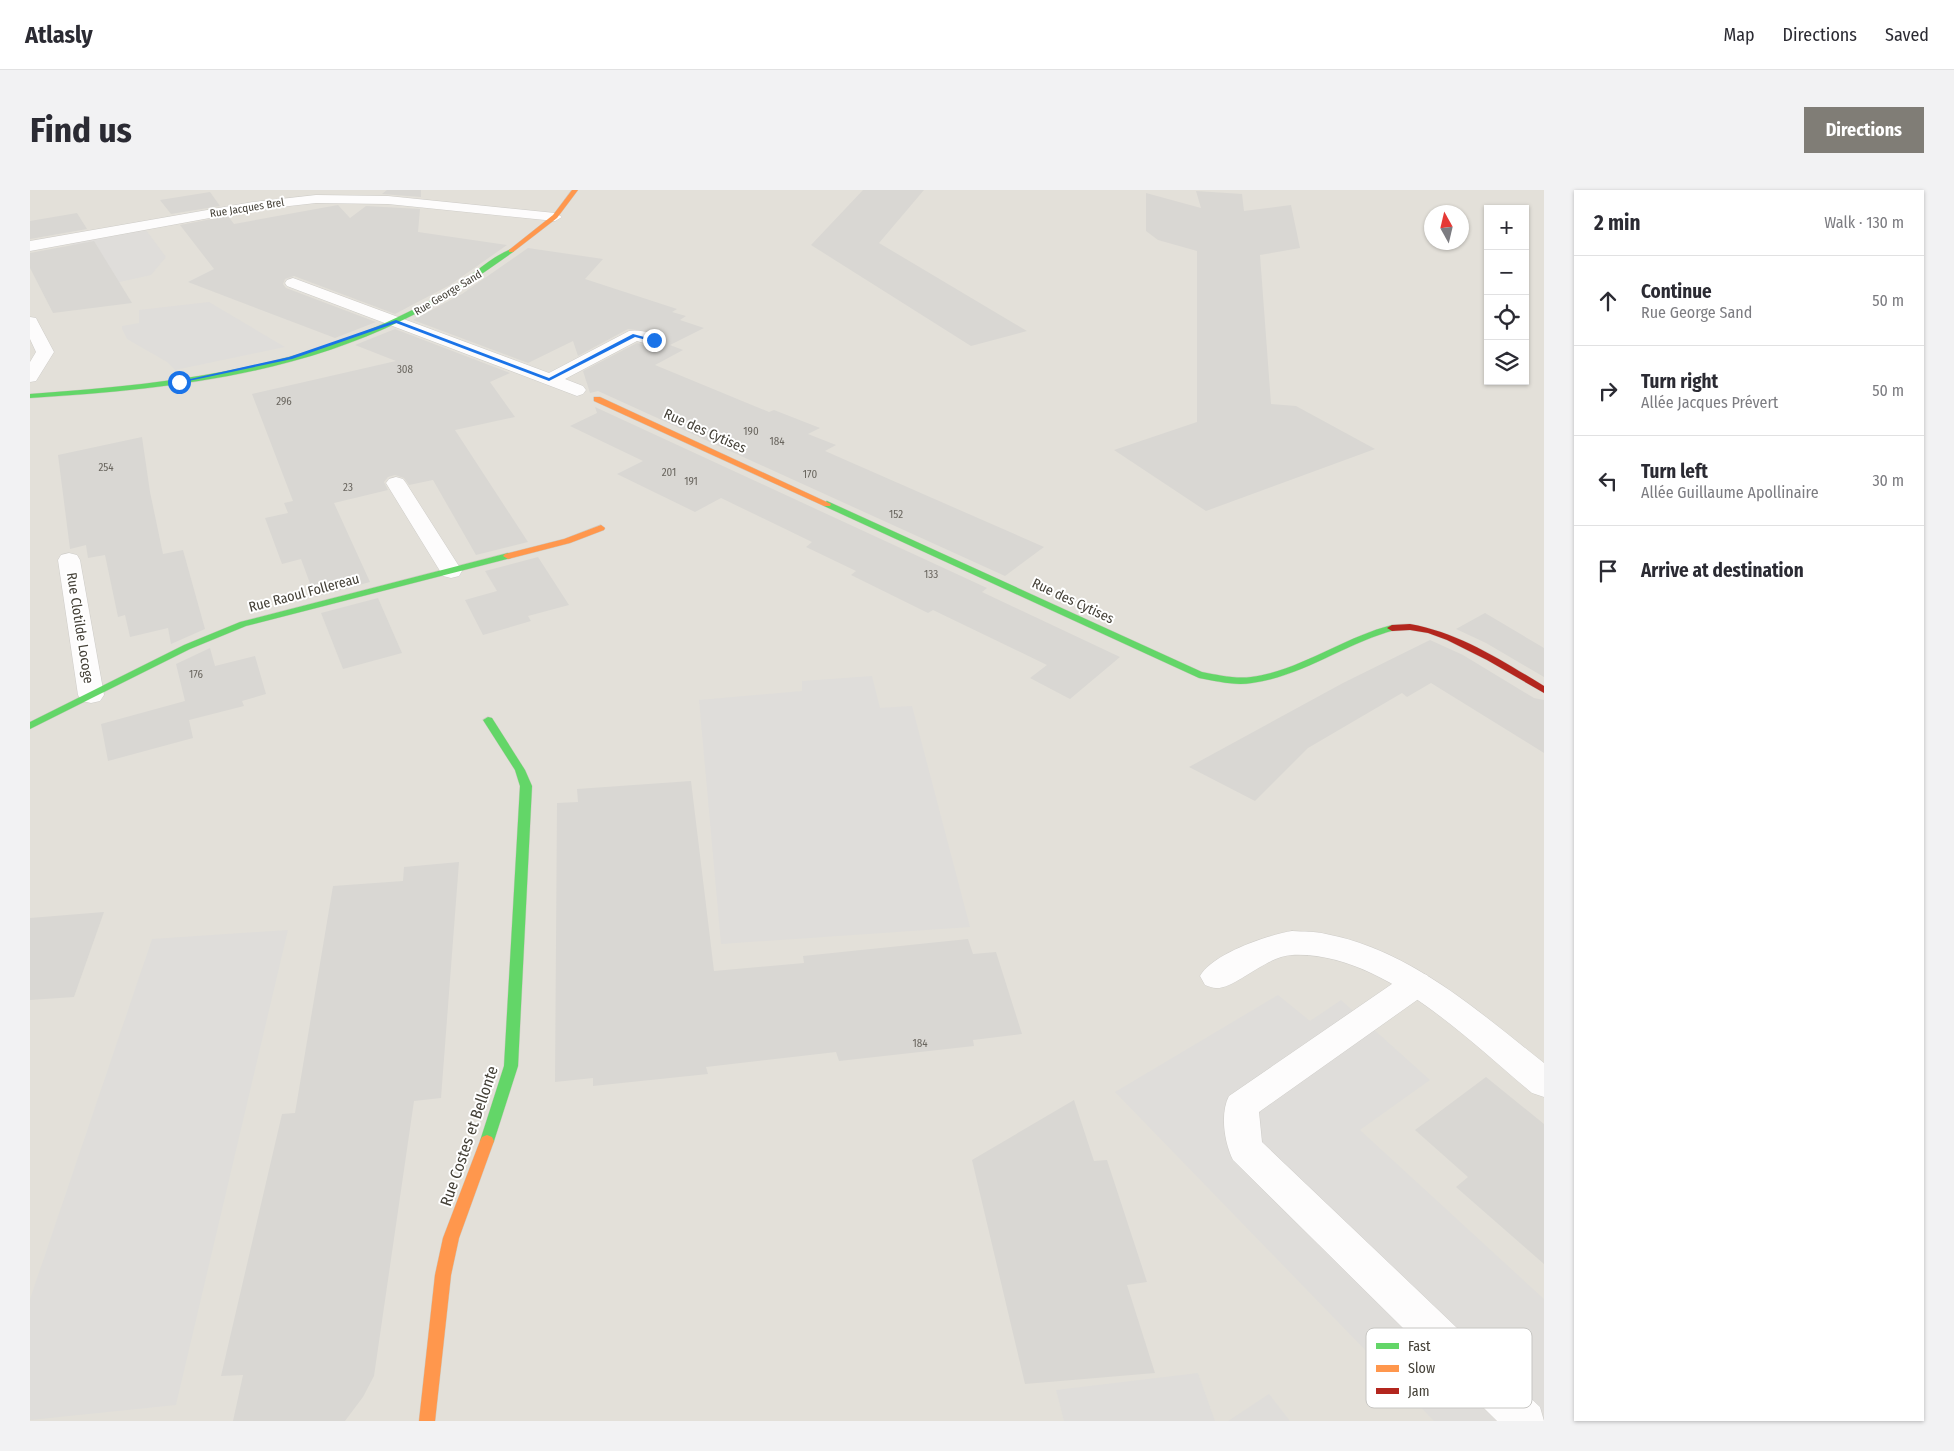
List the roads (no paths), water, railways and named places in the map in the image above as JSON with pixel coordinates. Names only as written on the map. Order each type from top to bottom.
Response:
[{"type":"street","name":"Rue George Sand","points":[[30,396],[132,389],[206,377],[314,351],[396,322],[458,289],[555,217],[567,205],[575,190]]},
{"type":"street","name":"Rue Jacques Brel","points":[[30,246],[248,201],[372,198],[555,217]]},
{"type":"street","points":[[293,283],[577,390]]},
{"type":"street","points":[[30,322],[44,352],[30,377]]},
{"type":"street","points":[[549,380],[635,335],[654,340]]},
{"type":"street","name":"Rue des Cytises","points":[[597,399],[1199,674],[1240,681],[1257,679],[1286,671],[1379,629],[1409,626],[1435,630],[1449,636],[1544,690]]},
{"type":"street","points":[[396,483],[451,571]]},
{"type":"street","name":"Rue Raoul Follereau","points":[[30,726],[188,646],[243,624],[567,541],[601,528]]},
{"type":"street","name":"Rue Clotilde Locoge","points":[[69,560],[91,695]]},
{"type":"street","name":"Rue Costes et Bellonte","points":[[427,1421],[443,1275],[451,1238],[492,1129],[510,1066],[526,786],[520,770],[488,720]]},
{"type":"street","points":[[1216,976],[1267,949],[1291,943],[1322,944],[1353,952],[1383,964],[1416,984],[1544,1083]]},
{"type":"street","points":[[1416,984],[1241,1106],[1245,1150],[1430,1328]]},
{"type":"street","points":[[1513,1408],[1526,1421]]}]
